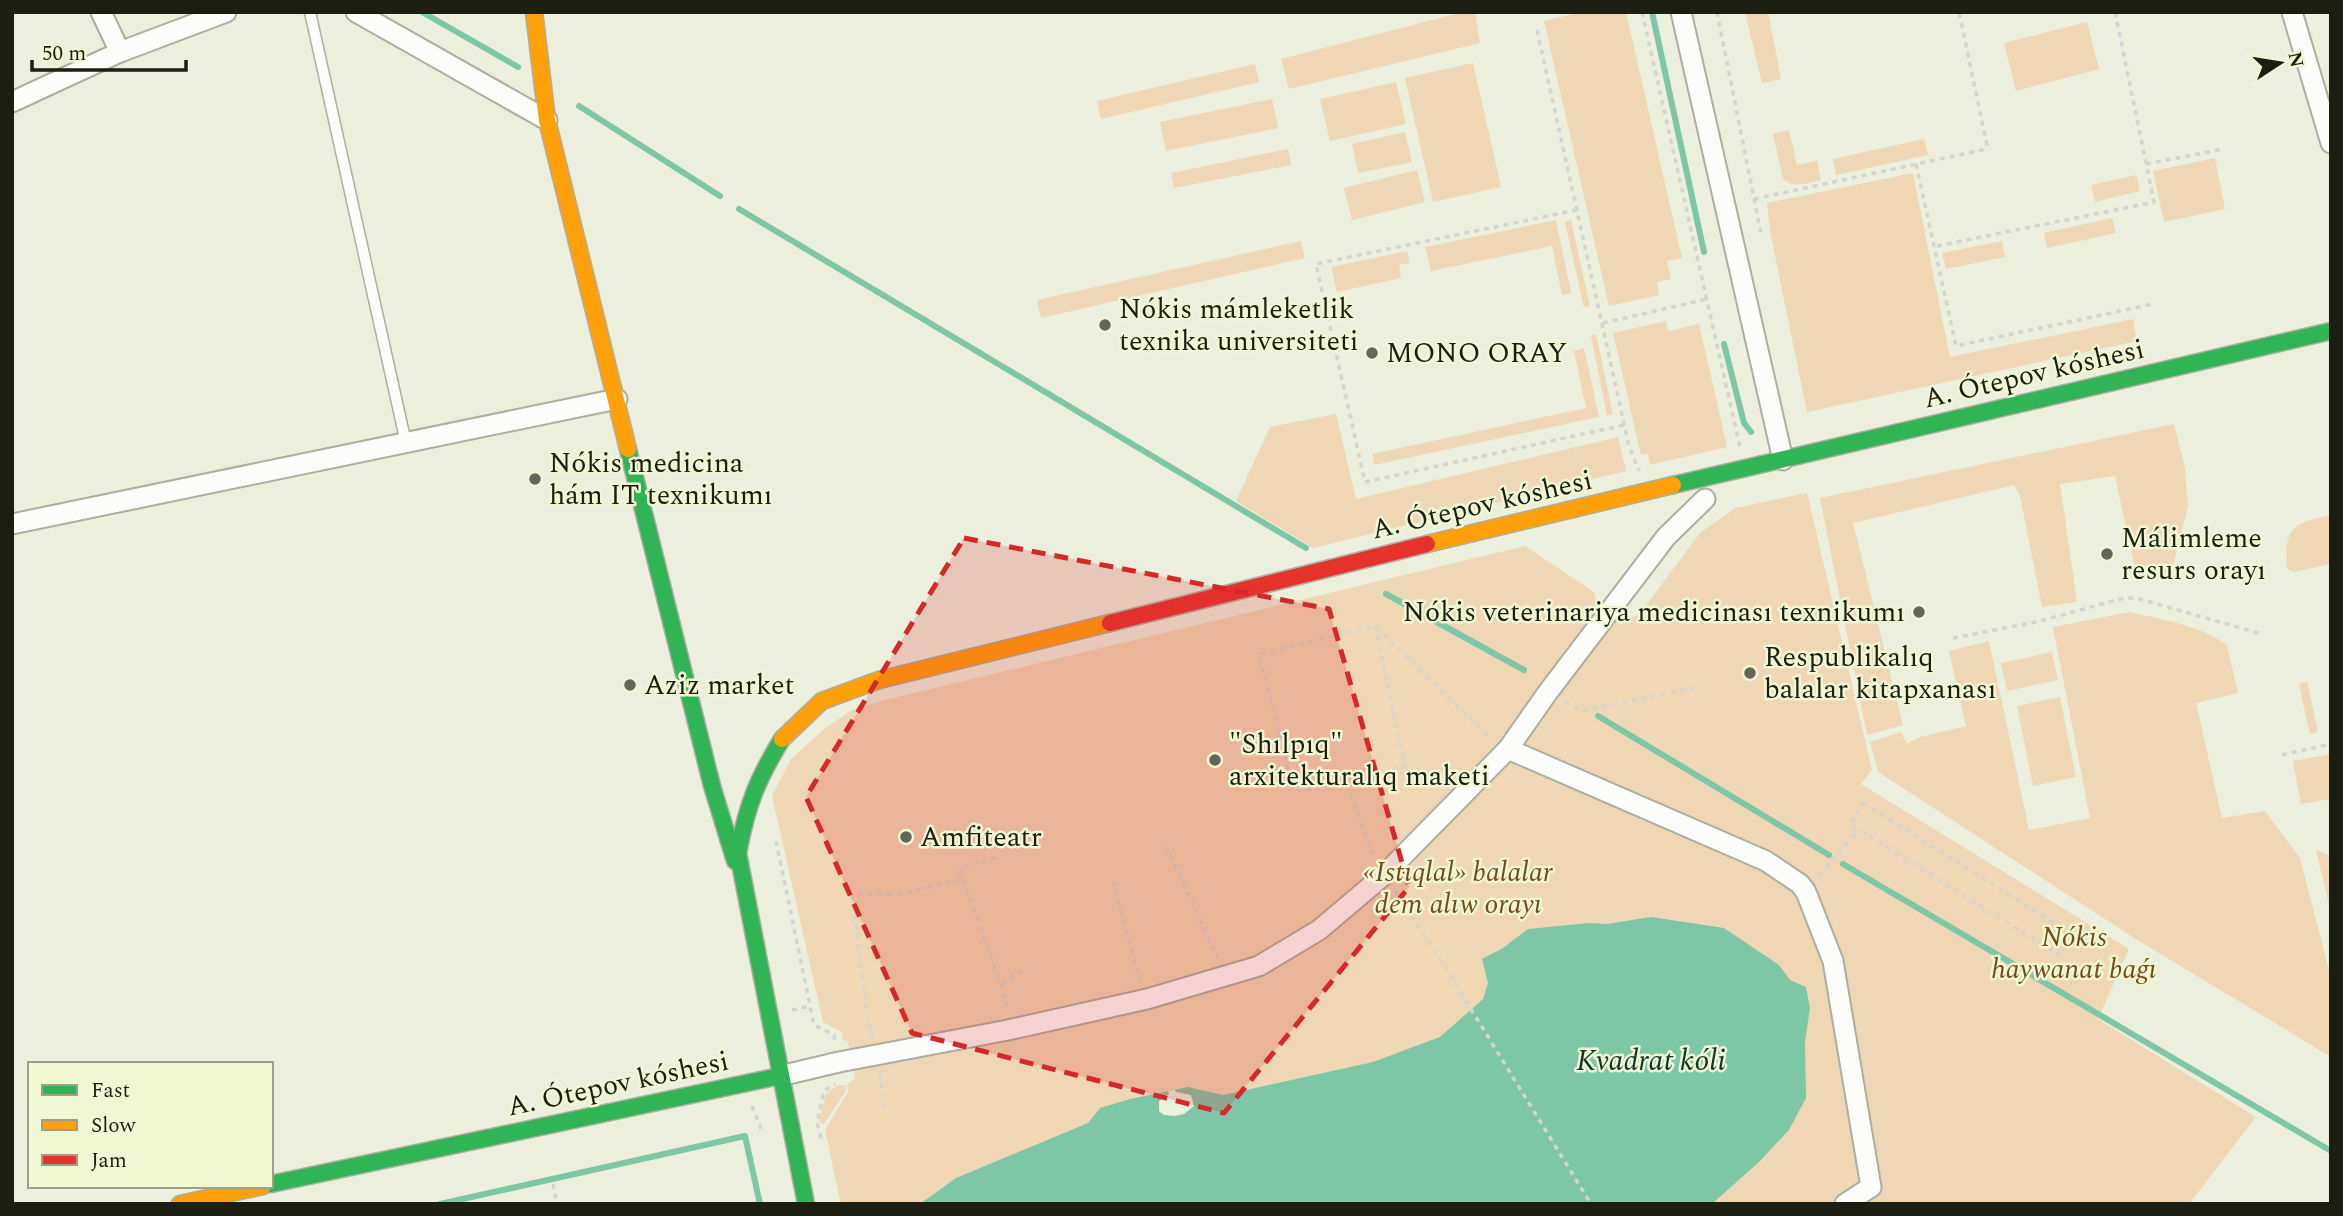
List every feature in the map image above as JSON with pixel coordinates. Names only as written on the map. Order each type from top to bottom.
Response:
[{"type":"main road","points":[[534,12],[547,120],[712,786],[741,879],[806,1204]]},
{"type":"main road","name":"A. Ótepov kóshesi","points":[[741,879],[738,853],[745,816],[760,775],[783,737],[822,701],[880,680],[1502,526],[2331,331]]},
{"type":"main road","name":"A. Ótepov kóshesi","points":[[273,1184],[780,1076]]},
{"type":"main road","points":[[180,1204],[253,1188]]},
{"type":"street","points":[[102,12],[120,52]]},
{"type":"street","points":[[12,102],[120,52],[226,12]]},
{"type":"street","points":[[356,12],[547,120]]},
{"type":"street","points":[[1681,12],[1783,460]]},
{"type":"street","points":[[2292,12],[2331,143]]},
{"type":"street","points":[[12,524],[617,399]]},
{"type":"street","points":[[780,1076],[1013,1029],[1145,999],[1259,967],[1319,930],[1384,875],[1508,749],[1666,537],[1705,499]]},
{"type":"street","points":[[1508,749],[1766,862],[1800,884],[1806,892],[1833,961],[1871,1187],[1844,1204]]},
{"type":"street","points":[[712,786],[721,795],[741,797],[760,775]]},
{"type":"lane","points":[[310,12],[406,443]]},
{"type":"path","points":[[1642,12],[1741,451]]},
{"type":"path","points":[[1717,12],[1761,234]]},
{"type":"path","points":[[1754,199],[1982,150],[1987,145],[1959,12]]},
{"type":"path","points":[[1937,246],[2154,202],[2115,12]]},
{"type":"path","points":[[1537,30],[1624,425],[1639,471]]},
{"type":"path","points":[[2146,164],[2224,149]]},
{"type":"path","points":[[1916,164],[1956,346],[2153,304]]},
{"type":"path","points":[[1577,210],[1316,264],[1364,482],[1624,425]]},
{"type":"path","points":[[1602,323],[1707,299]]},
{"type":"path","points":[[1953,638],[2036,622],[2124,598],[2136,598],[2262,634]]},
{"type":"path","points":[[1375,626],[1490,739],[1508,749]]},
{"type":"path","points":[[1375,626],[1405,766],[1347,785],[1294,791],[1259,654],[1375,626]]},
{"type":"path","points":[[1548,692],[1581,711],[1697,687]]},
{"type":"path","points":[[2282,755],[2331,744]]},
{"type":"path","points":[[1277,785],[1292,783]]},
{"type":"path","points":[[1347,785],[1372,854],[1384,875],[1591,1204]]},
{"type":"path","points":[[1863,803],[2072,934],[2059,956],[1859,830],[1850,824],[1863,803]]},
{"type":"path","points":[[1806,892],[1859,830]]},
{"type":"path","points":[[776,841],[814,1026],[834,1035]]},
{"type":"path","points":[[1166,846],[1227,976]]},
{"type":"path","points":[[996,857],[959,869],[1001,984],[1013,1029]]},
{"type":"path","points":[[884,1107],[878,1055],[868,1021],[852,895],[901,894],[962,878]]},
{"type":"path","points":[[1113,881],[1145,999]]},
{"type":"path","points":[[1001,984],[1021,971]]},
{"type":"path","points":[[786,1011],[810,1006]]},
{"type":"path","points":[[821,1138],[817,1123],[824,1091],[843,1079]]},
{"type":"path","points":[[553,1184],[557,1204]]},
{"type":"highlighted area","points":[[964,538],[1329,609],[1409,887],[1224,1113],[912,1033],[806,797]]},
{"type":"green space","points":[[1463,12],[1475,12],[1480,43],[1289,89],[1281,59]]},
{"type":"green space","points":[[1582,12],[1626,12],[1682,258],[1667,261],[1671,279],[1657,282],[1659,295],[1609,306],[1544,21]]},
{"type":"green space","points":[[1745,12],[1768,12],[1781,79],[1762,83]]},
{"type":"green space","points":[[2087,22],[2099,69],[2016,91],[2004,43]]},
{"type":"green space","points":[[1473,63],[1501,187],[1433,202],[1405,78]]},
{"type":"green space","points":[[1255,64],[1259,82],[1101,119],[1097,101]]},
{"type":"green space","points":[[1396,82],[1406,124],[1330,141],[1320,99]]},
{"type":"green space","points":[[1272,99],[1278,128],[1166,151],[1160,122]]},
{"type":"green space","points":[[1789,130],[1797,165],[1817,161],[1821,180],[1796,185],[1783,179],[1773,134]]},
{"type":"green space","points":[[1405,132],[1412,162],[1358,173],[1352,144]]},
{"type":"green space","points":[[1924,139],[1928,155],[1836,175],[1833,159]]},
{"type":"green space","points":[[1288,149],[1291,165],[1174,188],[1171,173]]},
{"type":"green space","points":[[2215,158],[2225,209],[2164,222],[2153,171]]},
{"type":"green space","points":[[1417,170],[1425,202],[1352,220],[1344,188]]},
{"type":"green space","points":[[1913,173],[1950,357],[2133,319],[2137,341],[1807,412],[1770,231],[1767,203]]},
{"type":"green space","points":[[2136,175],[2140,191],[2095,202],[2091,185]]},
{"type":"green space","points":[[2112,218],[2116,233],[2047,248],[2044,233]]},
{"type":"green space","points":[[1556,220],[1571,293],[1562,295],[1552,246],[1431,271],[1425,247]]},
{"type":"green space","points":[[1571,220],[1590,306],[1584,307],[1565,222]]},
{"type":"green space","points":[[1301,241],[1305,258],[1041,318],[1037,300]]},
{"type":"green space","points":[[2002,241],[2005,257],[1946,269],[1942,253]]},
{"type":"green space","points":[[1407,251],[1410,263],[1399,265],[1401,278],[1337,292],[1331,267]]},
{"type":"green space","points":[[1666,321],[1668,331],[1699,324],[1727,447],[1650,465],[1648,454],[1641,455],[1613,333]]},
{"type":"green space","points":[[1596,334],[1613,414],[1607,415],[1591,336]]},
{"type":"green space","points":[[1584,348],[1599,417],[1374,465],[1372,454],[1586,408],[1574,351]]},
{"type":"green space","points":[[1336,414],[1356,499],[1618,437],[1626,471],[1313,548],[1236,501],[1270,427]]},
{"type":"green space","points":[[2174,424],[2185,468],[2188,506],[2171,574],[2160,579],[2137,577],[2115,476],[2060,484],[2077,602],[2042,607],[2020,496],[2014,485],[1853,523],[1903,725],[1867,735],[1820,498]]},
{"type":"green space","name":"«Istıqlal» balalar dem alıw orayı","points":[[1807,493],[1872,770],[1861,784],[2129,949],[2098,1019],[2256,1117],[2189,1204],[841,1204],[825,1130],[848,1092],[847,1085],[855,1078],[848,1042],[841,1038],[843,1033],[823,1022],[772,796],[791,759],[823,730],[850,711],[881,701],[1525,546],[1594,592],[1595,598],[1627,618],[1639,615],[1700,533],[1735,508]]},
{"type":"green space","points":[[2331,515],[2331,564],[2293,572],[2287,569],[2287,544],[2294,529],[2308,521]]},
{"type":"green space","points":[[2130,612],[2193,628],[2227,645],[2238,693],[2196,703],[2222,818],[2265,811],[2300,858],[2331,978],[2331,1057],[2139,941],[1878,772],[1870,742],[1901,732],[1907,744],[1920,737],[1966,726],[1949,651],[1989,641],[2029,830],[2090,818],[2053,627]]},
{"type":"green space","points":[[2052,652],[2058,680],[2007,691],[2001,663]]},
{"type":"green space","points":[[2307,682],[2318,732],[2310,734],[2299,684]]},
{"type":"green space","points":[[2060,697],[2076,777],[2033,786],[2017,706]]},
{"type":"green space","points":[[2331,754],[2331,799],[2301,804],[2293,761]]},
{"type":"green space","points":[[2316,850],[2331,857],[2331,913]]},
{"type":"green space","points":[[838,1085],[845,1085],[846,1091],[824,1124],[819,1121],[826,1094]]},
{"type":"water","name":"Kvadrat kóli","points":[[1651,917],[1724,928],[1779,965],[1790,980],[1806,987],[1810,1008],[1805,1041],[1806,1098],[1789,1130],[1760,1161],[1712,1204],[920,1204],[956,1178],[1088,1123],[1100,1108],[1188,1087],[1223,1095],[1373,1062],[1440,1037],[1483,999],[1488,983],[1482,959],[1503,948],[1528,929],[1588,923],[1607,924]]},
{"type":"pier","points":[[1175,1090],[1191,1095],[1194,1106],[1184,1114],[1164,1115],[1159,1111],[1159,1101],[1169,1094],[1168,1091]]},
{"type":"waterway","points":[[422,12],[518,67]]},
{"type":"waterway","points":[[1652,12],[1704,252]]},
{"type":"waterway","points":[[579,106],[720,196]]},
{"type":"waterway","points":[[739,209],[1306,548]]},
{"type":"waterway","points":[[1724,344],[1744,423],[1751,432]]},
{"type":"waterway","points":[[1386,594],[1524,670]]},
{"type":"waterway","points":[[1598,716],[1829,855]]},
{"type":"waterway","points":[[1843,864],[2331,1151]]},
{"type":"waterway","points":[[440,1204],[745,1136],[760,1204]]},
{"type":"traffic: fast","points":[[1673,485],[2331,331]]},
{"type":"traffic: fast","points":[[628,449],[712,786],[735,861]]},
{"type":"traffic: fast","points":[[782,739],[754,793],[738,853],[806,1204]]},
{"type":"traffic: fast","points":[[273,1184],[780,1076]]},
{"type":"traffic: slow","points":[[534,12],[547,120],[628,449]]},
{"type":"traffic: slow","points":[[1427,544],[1673,485]]},
{"type":"traffic: slow","points":[[782,739],[822,701],[879,680],[1110,623]]},
{"type":"traffic: slow","points":[[180,1204],[254,1188]]},
{"type":"traffic: jam","points":[[1110,623],[1427,544]]},
{"type":"place","name":"Nókis mámleketlik texnika universiteti","points":[[1105,325]]},
{"type":"place","name":"MONO ORAY","points":[[1372,353]]},
{"type":"place","name":"Nókis medicina hám IT texnikumı","points":[[535,479]]},
{"type":"place","name":"Málimleme resurs orayı","points":[[2107,554]]},
{"type":"place","name":"Nókis veterinariya medicinası texnikumı","points":[[1919,612]]},
{"type":"place","name":"Respublikalıq balalar kitapxanası","points":[[1750,673]]},
{"type":"place","name":"Aziz market","points":[[630,685]]},
{"type":"place","name":"\"Shılpıq\" arxitekturalıq maketi","points":[[1215,760]]},
{"type":"place","name":"Amfiteatr","points":[[906,837]]},
{"type":"park label","name":"Nókis haywanat baǵı","points":[[2074,953]]}]
